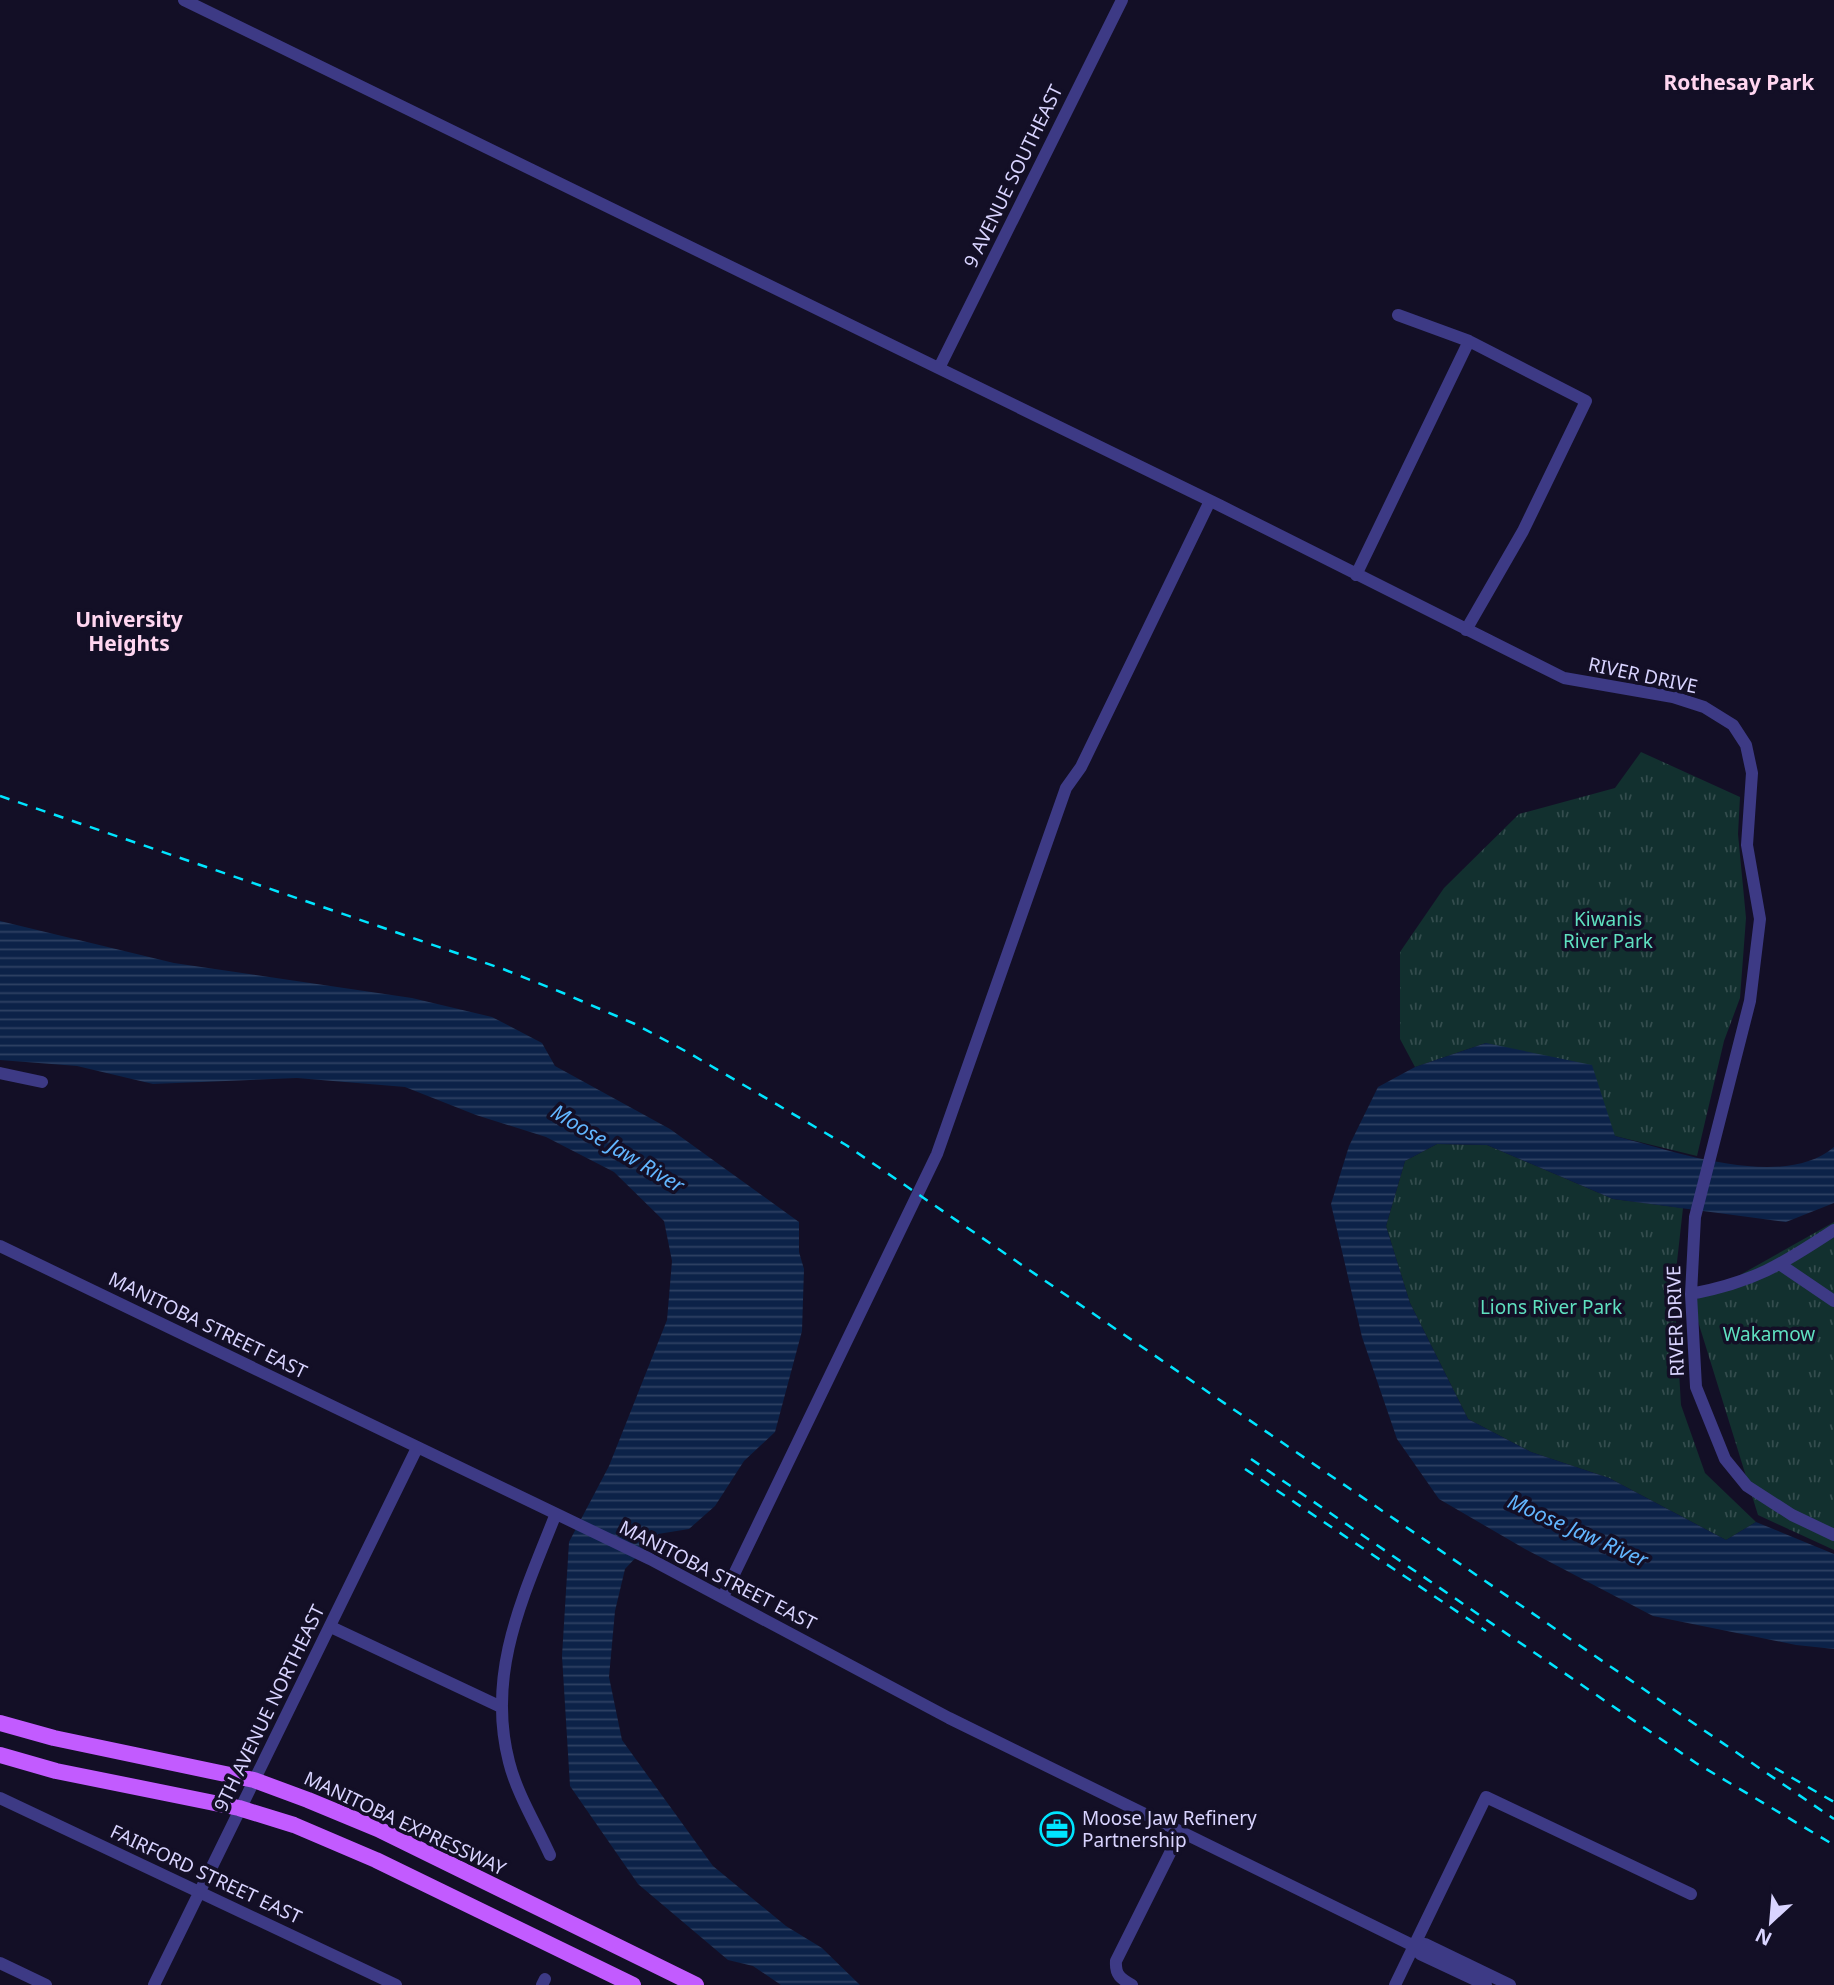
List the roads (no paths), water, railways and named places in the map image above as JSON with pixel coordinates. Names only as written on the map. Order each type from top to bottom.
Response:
[{"type":"main road","name":"MANITOBA EXPRESSWAY","points":[[0,1723],[54,1738],[254,1780],[378,1829],[696,1985]]},
{"type":"main road","points":[[0,1755],[56,1771],[239,1808],[333,1840],[633,1985]]},
{"type":"street","name":"RIVER DRIVE","points":[[184,0],[1216,503],[1564,678],[1644,691],[1704,707],[1733,725],[1746,745],[1752,773],[1747,845],[1760,919],[1750,1001],[1697,1210],[1691,1294],[1696,1387],[1725,1459],[1747,1486],[1792,1515],[1834,1535]]},
{"type":"street","name":"9 AVENUE SOUTHEAST","points":[[939,368],[1122,0]]},
{"type":"street","points":[[1398,315],[1469,341],[1586,401],[1523,531],[1466,630]]},
{"type":"street","points":[[1356,575],[1469,341]]},
{"type":"street","points":[[723,1597],[937,1154],[1066,788],[1081,767],[1216,503]]},
{"type":"street","points":[[0,1073],[42,1082]]},
{"type":"street","points":[[1691,1294],[1736,1286],[1781,1265],[1834,1230]]},
{"type":"street","name":"MANITOBA STREET EAST","points":[[0,1245],[555,1516],[650,1559],[949,1718],[1180,1833],[1510,1985]]},
{"type":"street","points":[[1781,1265],[1834,1301]]},
{"type":"street","name":"9TH AVENUE NORTHEAST","points":[[154,1985],[417,1448]]},
{"type":"street","points":[[550,1856],[509,1764],[499,1706],[512,1624],[555,1516]]},
{"type":"street","points":[[331,1626],[499,1706]]},
{"type":"street","points":[[1395,1985],[1486,1797],[1692,1894]]},
{"type":"street","name":"FAIRFORD STREET EAST","points":[[0,1798],[396,1985]]},
{"type":"street","points":[[1132,1985],[1121,1979],[1115,1971],[1115,1961],[1180,1833]]},
{"type":"street","name":"MANITOBA STREET EAST","points":[[1416,1943],[1420,1954],[1486,1985]]},
{"type":"street","points":[[0,1963],[46,1985]]},
{"type":"water","name":"Moose Jaw River","points":[[0,921],[174,963],[412,998],[492,1017],[542,1043],[555,1066],[670,1129],[799,1222],[799,1252],[804,1269],[802,1331],[775,1432],[744,1461],[715,1506],[689,1529],[658,1534],[625,1569],[615,1611],[609,1677],[622,1740],[713,1866],[786,1926],[822,1948],[860,1985],[781,1985],[753,1966],[728,1960],[638,1884],[570,1786],[562,1656],[569,1542],[609,1466],[667,1320],[672,1261],[664,1221],[614,1172],[546,1137],[476,1115],[405,1087],[297,1078],[153,1084],[77,1066],[0,1060]]},
{"type":"water","name":"Moose Jaw River","points":[[1486,1043],[1592,1065],[1615,1136],[1697,1158],[1758,1167],[1787,1166],[1812,1160],[1834,1147],[1834,1203],[1786,1222],[1613,1199],[1487,1145],[1437,1144],[1405,1161],[1386,1226],[1410,1303],[1468,1419],[1531,1452],[1609,1478],[1726,1540],[1756,1522],[1834,1554],[1834,1649],[1796,1645],[1653,1616],[1525,1549],[1439,1499],[1397,1439],[1362,1337],[1331,1204],[1349,1146],[1378,1087],[1415,1067]]},
{"type":"railway","points":[[0,796],[503,969],[635,1024],[689,1053],[846,1145],[1834,1819]]},
{"type":"railway","points":[[1251,1459],[1696,1763],[1834,1845]]},
{"type":"railway","points":[[1245,1469],[1486,1631]]},
{"type":"railway","points":[[1775,1768],[1834,1802]]},
{"type":"place","name":"Moose Jaw Refinery Partnership","points":[[1057,1829]]},
{"type":"district","name":"Rothesay Park","points":[[1739,82]]},
{"type":"district","name":"University Heights","points":[[129,631]]},
{"type":"park label","name":"Kiwanis River Park","points":[[1608,930]]},
{"type":"park label","name":"Lions River Park","points":[[1551,1307]]},
{"type":"park label","name":"Wakamow","points":[[1769,1334]]}]
